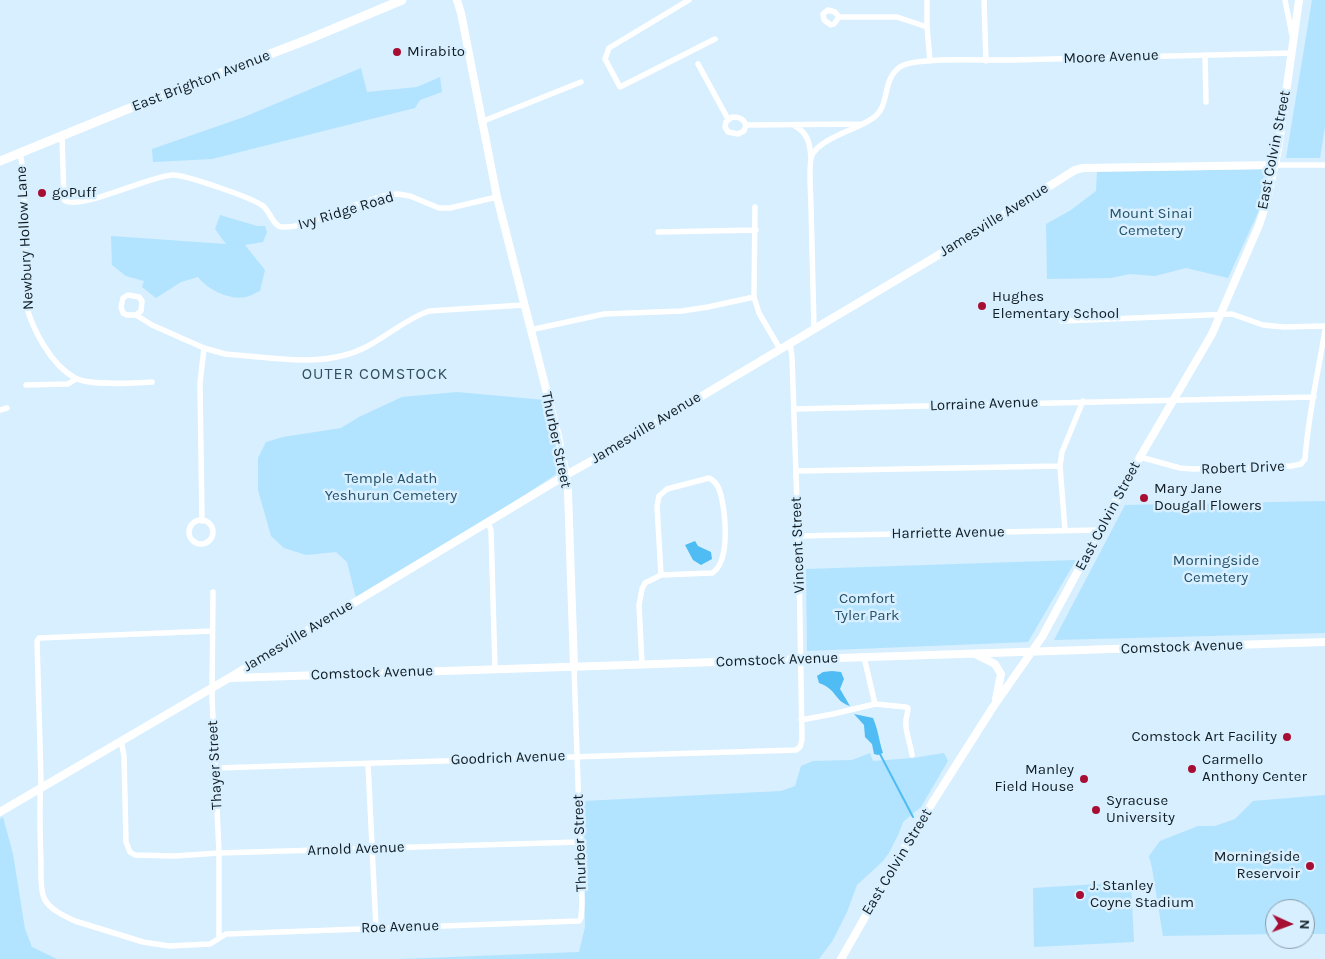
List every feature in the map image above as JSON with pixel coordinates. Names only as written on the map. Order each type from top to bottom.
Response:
[{"type":"main road","name":"East Brighton Avenue","points":[[0,161],[309,39],[402,0]]},
{"type":"street","name":"Thurber Street","points":[[457,0],[497,197],[558,436],[566,475],[582,902],[580,920]]},
{"type":"street","points":[[689,0],[609,48],[605,59],[620,87],[716,39]]},
{"type":"street","points":[[927,0],[930,61]]},
{"type":"street","points":[[984,0],[986,60]]},
{"type":"street","name":"East Colvin Street","points":[[1285,0],[1294,40]]},
{"type":"street","name":"East Colvin Street","points":[[836,959],[842,955],[915,830],[1032,651],[1066,594],[1140,457],[1202,352],[1221,315],[1266,204],[1275,164],[1300,0]]},
{"type":"street","points":[[839,17],[897,17],[927,27]]},
{"type":"street","name":"Moore Avenue","points":[[811,158],[817,148],[829,140],[875,118],[882,110],[887,86],[894,72],[908,63],[1292,53]]},
{"type":"street","points":[[1205,55],[1206,102]]},
{"type":"street","points":[[698,64],[728,119],[725,127],[728,132],[738,134],[744,131],[746,125],[744,120],[738,117],[728,119]]},
{"type":"street","points":[[481,122],[581,82]]},
{"type":"street","points":[[746,125],[865,124]]},
{"type":"street","points":[[793,125],[803,130],[807,137],[811,158],[814,328]]},
{"type":"street","name":"Ivy Ridge Road","points":[[62,136],[64,200],[68,202],[77,203],[96,198],[161,177],[180,176],[221,189],[263,206],[277,224],[282,227],[301,224],[388,194],[410,196],[439,208],[450,208],[497,197]]},
{"type":"street","name":"Newbury Hollow Lane","points":[[20,153],[23,169],[26,305],[31,321],[43,346],[60,366],[76,379]]},
{"type":"street","name":"Jamesville Avenue","points":[[0,812],[972,236],[1075,170],[1083,168],[1275,164],[1325,165]]},
{"type":"street","points":[[755,207],[754,297],[760,313],[780,349]]},
{"type":"street","points":[[658,232],[756,230]]},
{"type":"street","points":[[530,330],[604,314],[682,311],[754,297]]},
{"type":"street","points":[[136,315],[152,325],[204,348],[226,354],[304,360],[335,357],[365,347],[418,315],[429,311],[524,305]]},
{"type":"street","points":[[1062,321],[1232,314],[1263,325],[1325,328]]},
{"type":"street","name":"Robert Drive","points":[[1140,457],[1180,468],[1193,469],[1291,466],[1301,464],[1305,459],[1308,424],[1325,328]]},
{"type":"street","name":"Vincent Street","points":[[790,343],[796,471],[802,740],[800,747]]},
{"type":"street","points":[[202,521],[200,383],[204,348]]},
{"type":"street","points":[[26,385],[68,384],[76,379],[99,382],[152,382]]},
{"type":"street","name":"Lorraine Avenue","points":[[794,409],[1314,396]]},
{"type":"street","points":[[1065,530],[1060,466],[1062,452],[1083,401]]},
{"type":"street","points":[[796,471],[1060,466]]},
{"type":"street","points":[[642,664],[639,605],[645,583],[661,575],[712,573],[721,564],[725,540],[725,525],[719,488],[714,481],[708,478],[667,489],[659,496],[657,506],[661,575]]},
{"type":"street","points":[[198,521],[202,521],[208,524],[213,533],[210,540],[199,544],[192,540],[189,533],[192,526],[198,521]]},
{"type":"street","points":[[488,523],[491,530],[495,669]]},
{"type":"street","name":"Harriette Avenue","points":[[797,536],[1100,530]]},
{"type":"street","name":"Thayer Street","points":[[213,592],[212,631],[219,853],[219,937]]},
{"type":"street","name":"Roe Avenue","points":[[212,631],[39,638],[36,644],[41,788],[39,799],[41,879],[43,896],[51,907],[74,921],[159,945],[191,946],[210,944],[219,937],[234,933],[569,922],[580,920]]},
{"type":"street","name":"Comstock Avenue","points":[[229,678],[1325,642]]},
{"type":"street","points":[[973,653],[998,666],[1001,674],[993,708]]},
{"type":"street","points":[[864,657],[874,704]]},
{"type":"street","points":[[801,720],[874,704],[906,707],[908,708],[906,729],[912,755]]},
{"type":"street","name":"Arnold Avenue","points":[[121,740],[124,756],[126,842],[132,854],[175,856],[580,842]]},
{"type":"street","name":"Goodrich Avenue","points":[[216,768],[796,750],[800,747]]},
{"type":"street","points":[[368,764],[376,928]]},
{"type":"green space","points":[[1312,0],[1325,0],[1325,127],[1320,158],[1286,158]]},
{"type":"green space","points":[[361,68],[367,92],[417,87],[440,77],[442,92],[420,100],[415,108],[212,159],[153,162],[152,149],[244,117]]},
{"type":"green space","name":"Mount Sinai Cemetery","points":[[1269,169],[1262,204],[1228,278],[1186,268],[1155,276],[1130,274],[1111,278],[1047,279],[1046,224],[1071,210],[1096,191],[1097,172]]},
{"type":"green space","points":[[220,215],[257,226],[265,226],[267,232],[263,242],[245,245],[265,270],[260,291],[252,295],[235,297],[221,294],[202,282],[198,277],[181,282],[156,298],[142,287],[144,281],[126,276],[112,265],[111,236],[226,244],[215,229]]},
{"type":"green space","name":"Temple Adath Yeshurun Cemetery","points":[[457,392],[545,400],[560,454],[561,471],[483,522],[356,598],[347,562],[336,552],[306,555],[284,548],[271,536],[258,490],[258,458],[266,442],[283,437],[341,428],[359,417],[402,397]]},
{"type":"green space","name":"Morningside Cemetery","points":[[1325,501],[1325,633],[1054,640],[1125,505]]},
{"type":"green space","name":"Comfort Tyler Park","points":[[1076,560],[1028,642],[807,651],[806,569]]},
{"type":"green space","points":[[870,753],[873,761],[944,753],[948,761],[921,807],[903,822],[889,853],[857,885],[847,912],[833,940],[819,959],[400,959],[579,952],[585,927],[584,801],[781,791],[795,786],[801,766],[813,761],[852,760]]},
{"type":"green space","points":[[1325,795],[1325,934],[1315,934],[1315,899],[1265,899],[1265,934],[1163,936],[1149,856],[1160,841],[1198,826],[1215,826],[1235,819],[1253,801]]},
{"type":"green space","points":[[3,817],[13,854],[25,929],[32,947],[57,959],[0,959],[0,819]]},
{"type":"green space","points":[[1131,882],[1134,942],[1034,947],[1033,888]]},
{"type":"water","points":[[695,541],[698,546],[711,552],[712,559],[701,565],[693,560],[685,545]]},
{"type":"water","points":[[823,672],[841,672],[844,679],[840,689],[850,706],[841,701],[829,688],[819,683],[817,676]]},
{"type":"water","points":[[854,714],[873,718],[883,753],[874,754],[872,744],[865,737],[864,725]]},
{"type":"waterway","points":[[880,754],[913,817]]},
{"type":"place","name":"Mirabito","points":[[397,52]]},
{"type":"place","name":"goPuff","points":[[42,193]]},
{"type":"place","name":"Hughes Elementary School","points":[[982,306]]},
{"type":"place","name":"Mary Jane Dougall Flowers","points":[[1144,498]]},
{"type":"place","name":"Comstock Art Facility","points":[[1287,737]]},
{"type":"place","name":"Carmello Anthony Center","points":[[1192,769]]},
{"type":"place","name":"Manley Field House","points":[[1084,779]]},
{"type":"place","name":"Syracuse University","points":[[1096,810]]},
{"type":"place","name":"Morningside Reservoir","points":[[1310,866]]},
{"type":"place","name":"J. Stanley Coyne Stadium","points":[[1080,895]]},
{"type":"district","name":"OUTER COMSTOCK","points":[[375,374]]}]
